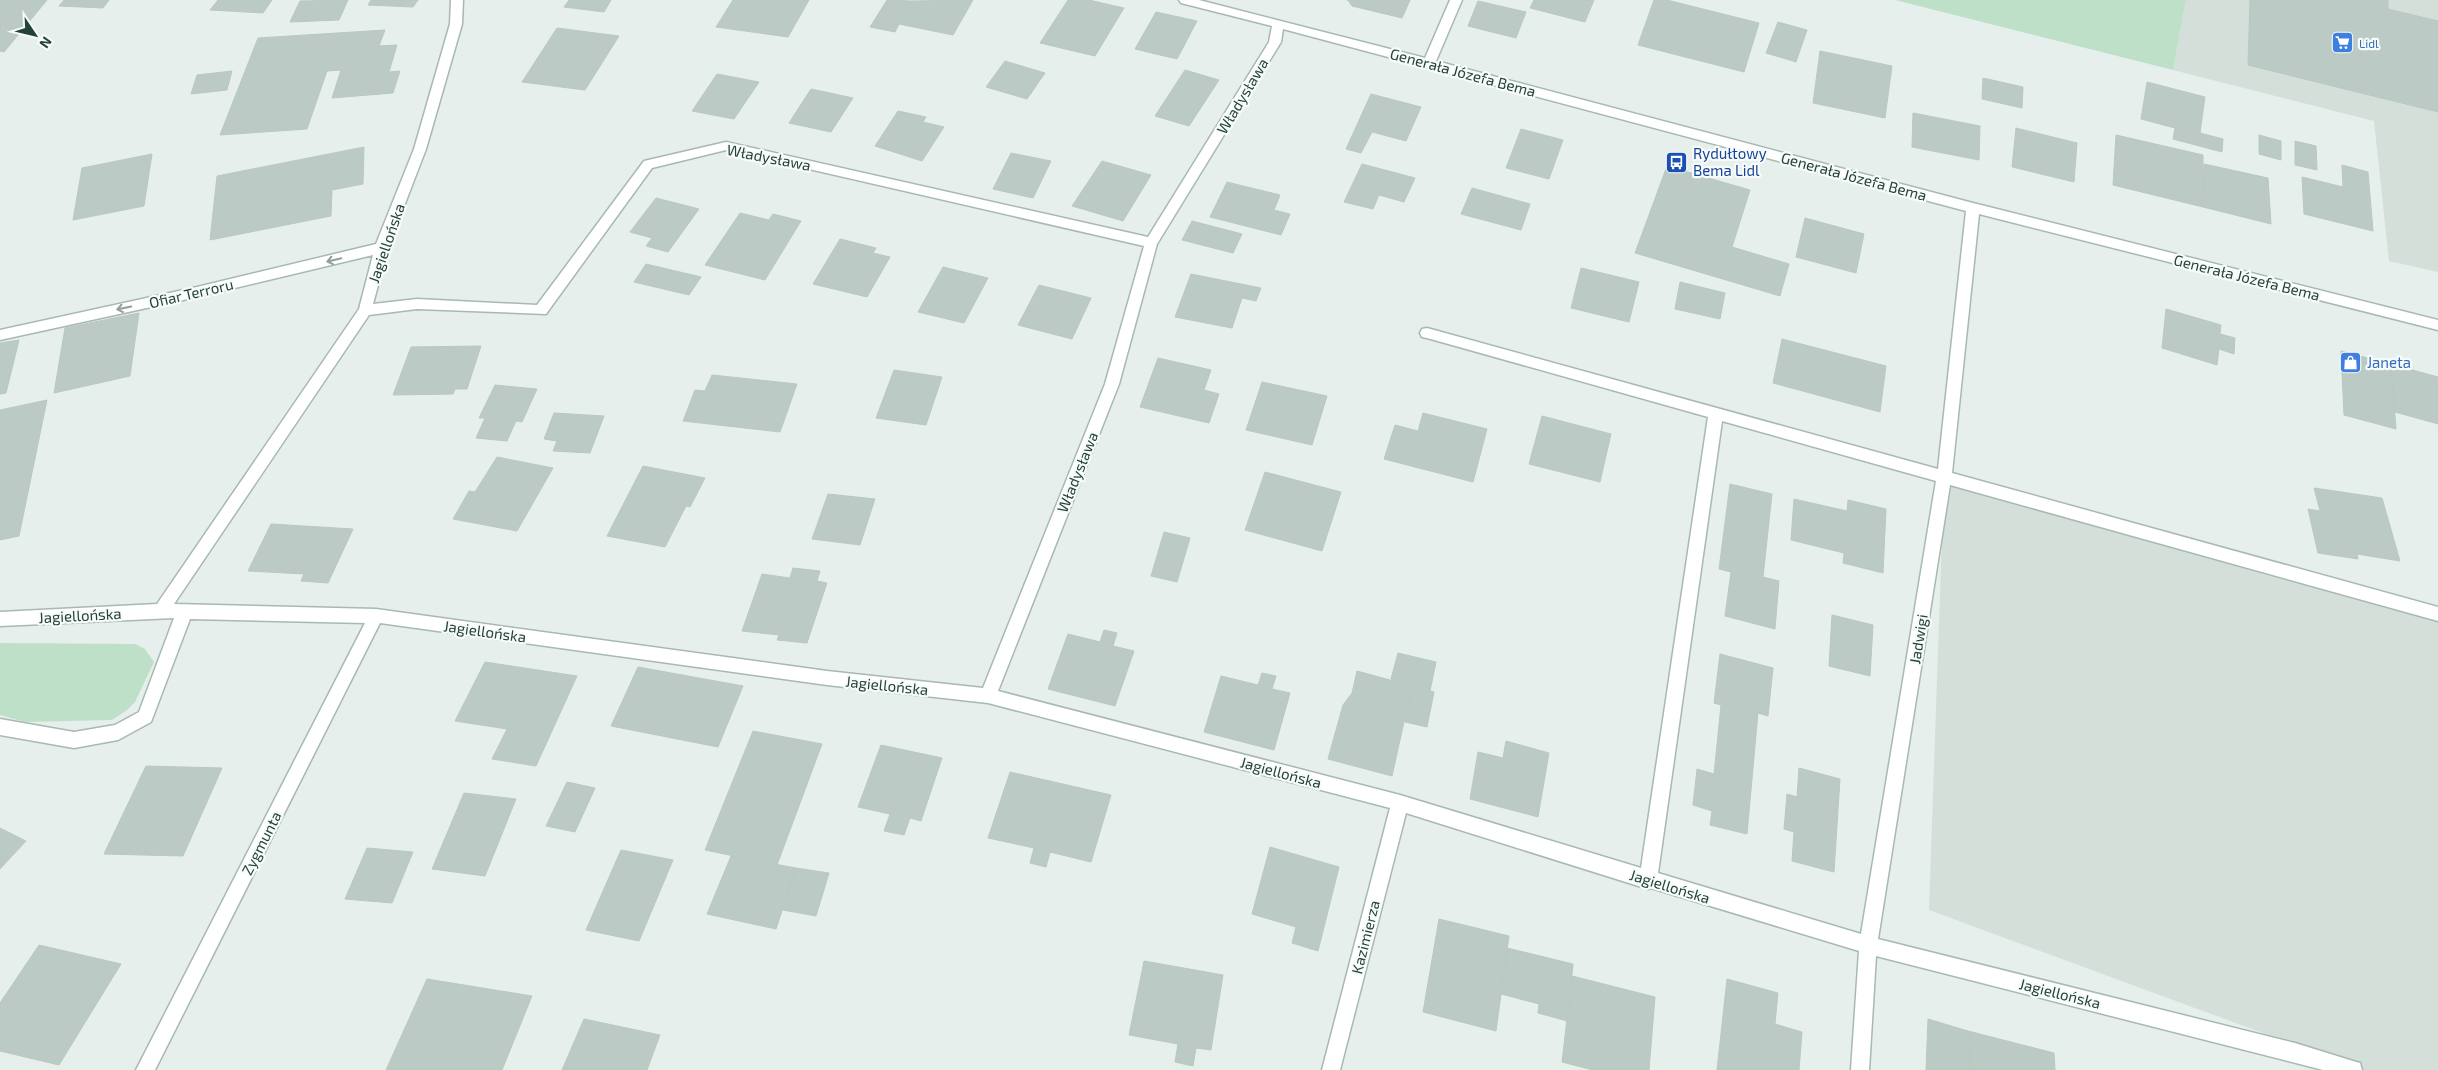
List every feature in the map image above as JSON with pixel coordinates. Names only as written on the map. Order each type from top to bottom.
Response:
[{"type":"street","name":"Jagiellońska","points":[[161,611],[365,310],[381,248],[420,149],[456,24],[457,0]]},
{"type":"street","name":"Generała Józefa Bema","points":[[1185,0],[1430,62],[1973,208],[2438,325]]},
{"type":"street","points":[[1430,62],[1456,0]]},
{"type":"street","name":"Władysława","points":[[988,696],[1112,384],[1151,243],[1275,42],[1278,23]]},
{"type":"street","name":"Władysława","points":[[365,310],[417,304],[541,310],[648,164],[726,146],[1151,243]]},
{"type":"street","name":"Jadwigi","points":[[1860,1070],[1868,945],[1944,478],[1973,208]]},
{"type":"street","name":"Ofiar Terroru","points":[[0,335],[198,292],[381,248]]},
{"type":"street","points":[[1427,333],[2438,614]]},
{"type":"street","points":[[1648,880],[1716,413]]},
{"type":"street","name":"Jagiellońska","points":[[0,619],[161,611],[376,616],[827,678],[988,696],[1400,803],[1648,880],[1868,945],[2295,1052],[2352,1070]]},
{"type":"street","points":[[0,727],[74,740],[118,732],[146,717],[184,613]]},
{"type":"street","name":"Zygmunta","points":[[145,1070],[376,616]]},
{"type":"street","name":"Kazimierza","points":[[1331,1070],[1400,803]]},
{"type":"shaded area","points":[[2186,0],[2438,0],[2438,272],[2389,261],[2374,121],[2173,70]]},
{"type":"shaded area","points":[[1944,478],[2438,619],[2438,1070],[2363,1070],[1929,910]]},
{"type":"green space","points":[[1895,0],[2186,0],[2173,70]]},
{"type":"green space","points":[[0,643],[135,644],[145,649],[154,662],[135,702],[112,720],[25,722],[0,715]]},
{"type":"building","points":[[0,0],[47,0],[4,52],[0,51]]},
{"type":"building","points":[[64,0],[109,0],[103,8],[59,6]]},
{"type":"building","points":[[218,0],[272,0],[263,13],[210,10]]},
{"type":"building","points":[[348,0],[339,20],[290,22],[300,1]]},
{"type":"building","points":[[371,0],[418,0],[413,7],[368,5]]},
{"type":"building","points":[[569,0],[611,0],[604,12],[564,7]]},
{"type":"building","points":[[733,0],[809,0],[788,37],[716,27]]},
{"type":"building","points":[[887,0],[973,0],[953,35],[899,24],[895,32],[870,27]]},
{"type":"building","points":[[1068,0],[1089,0],[1124,8],[1095,56],[1040,43]]},
{"type":"building","points":[[1348,0],[1410,0],[1402,18],[1352,6]]},
{"type":"building","points":[[1534,0],[1594,0],[1585,22],[1530,8]]},
{"type":"building","points":[[1654,0],[1667,0],[1759,23],[1744,72],[1638,45]]},
{"type":"building","name":"Lidl","points":[[2250,0],[2388,0],[2388,9],[2438,21],[2438,112],[2248,65]]},
{"type":"building","points":[[1478,1],[1526,12],[1516,38],[1468,26]]},
{"type":"building","points":[[1156,12],[1197,21],[1177,59],[1135,49]]},
{"type":"building","points":[[1778,22],[1807,30],[1796,62],[1766,53]]},
{"type":"building","points":[[557,28],[619,36],[585,90],[522,82]]},
{"type":"building","points":[[385,30],[379,46],[397,45],[389,72],[400,71],[393,93],[332,98],[341,70],[327,71],[307,129],[220,135],[258,38]]},
{"type":"building","points":[[1820,51],[1892,66],[1885,118],[1813,103]]},
{"type":"building","points":[[1005,61],[1045,73],[1027,99],[986,87]]},
{"type":"building","points":[[1185,70],[1219,80],[1189,126],[1155,116]]},
{"type":"building","points":[[232,71],[227,90],[191,94],[197,75]]},
{"type":"building","points":[[717,74],[759,82],[734,119],[692,111]]},
{"type":"building","points":[[1983,78],[2023,87],[2022,108],[1982,99]]},
{"type":"building","points":[[2147,82],[2205,97],[2200,133],[2223,139],[2222,152],[2173,139],[2175,128],[2141,119]]},
{"type":"building","points":[[811,89],[853,98],[831,132],[789,123]]},
{"type":"building","points":[[1371,94],[1421,107],[1406,141],[1372,132],[1361,153],[1346,149]]},
{"type":"building","points":[[898,111],[926,117],[923,122],[944,127],[922,161],[875,146]]},
{"type":"building","points":[[1913,113],[1980,126],[1979,160],[1912,147]]},
{"type":"building","points":[[2016,128],[2077,143],[2074,182],[2012,167]]},
{"type":"building","points":[[1521,129],[1563,140],[1549,179],[1506,168]]},
{"type":"building","points":[[2116,135],[2203,155],[2203,207],[2113,185]]},
{"type":"building","points":[[2259,135],[2281,141],[2281,160],[2259,154]]},
{"type":"building","points":[[2295,141],[2316,146],[2317,170],[2295,165]]},
{"type":"building","points":[[364,147],[363,184],[332,190],[331,216],[210,240],[217,176]]},
{"type":"building","points":[[1011,153],[1051,161],[1033,198],[993,189]]},
{"type":"building","points":[[152,154],[144,206],[73,220],[82,168]]},
{"type":"building","points":[[1102,161],[1151,175],[1123,221],[1072,206]]},
{"type":"building","points":[[1362,164],[1415,178],[1404,202],[1379,195],[1373,209],[1344,202]]},
{"type":"building","points":[[2204,164],[2268,178],[2271,224],[2203,207]]},
{"type":"building","points":[[2342,165],[2368,172],[2373,231],[2304,214],[2302,177],[2343,187]]},
{"type":"building","points":[[1667,166],[1750,190],[1732,247],[1789,264],[1780,296],[1635,253]]},
{"type":"building","points":[[1227,182],[1280,195],[1274,210],[1290,214],[1281,235],[1210,217]]},
{"type":"building","points":[[1472,188],[1530,204],[1521,230],[1461,214]]},
{"type":"building","points":[[656,198],[699,209],[668,252],[646,246],[652,238],[630,232]]},
{"type":"building","points":[[740,213],[769,220],[773,214],[801,221],[765,280],[705,265]]},
{"type":"building","points":[[1805,218],[1864,234],[1856,273],[1796,257]]},
{"type":"building","points":[[1192,221],[1242,234],[1233,253],[1182,240]]},
{"type":"building","points":[[840,239],[876,248],[873,253],[890,257],[867,297],[813,284]]},
{"type":"building","points":[[646,264],[701,277],[689,295],[634,282]]},
{"type":"building","points":[[943,267],[988,278],[964,323],[918,312]]},
{"type":"building","points":[[1581,268],[1639,282],[1629,322],[1571,308]]},
{"type":"building","points":[[1191,274],[1261,288],[1256,301],[1242,298],[1232,328],[1175,317]]},
{"type":"building","points":[[1680,282],[1725,293],[1720,319],[1675,309]]},
{"type":"building","points":[[1039,285],[1091,298],[1072,339],[1018,325]]},
{"type":"building","points":[[2166,309],[2221,325],[2220,334],[2235,338],[2234,354],[2219,349],[2217,365],[2162,348]]},
{"type":"building","points":[[139,313],[130,376],[54,393],[65,328]]},
{"type":"building","points":[[1782,339],[1886,366],[1880,412],[1773,383]]},
{"type":"building","points":[[19,340],[6,393],[0,394],[0,343]]},
{"type":"building","points":[[481,346],[467,389],[455,389],[453,394],[393,395],[411,347]]},
{"type":"building","points":[[2341,351],[2391,364],[2396,429],[2344,415]]},
{"type":"building","points":[[1158,358],[1211,370],[1204,390],[1219,394],[1209,423],[1140,407]]},
{"type":"building","points":[[2391,364],[2438,377],[2438,424],[2395,412]]},
{"type":"building","points":[[894,370],[942,377],[926,425],[876,418]]},
{"type":"building","points":[[712,375],[797,384],[780,432],[683,421],[695,390],[705,391]]},
{"type":"building","points":[[1262,382],[1327,396],[1312,445],[1246,430]]},
{"type":"building","points":[[495,385],[537,389],[522,422],[516,421],[507,441],[476,438],[485,418],[479,418]]},
{"type":"building","points":[[47,400],[19,536],[0,540],[0,410]]},
{"type":"building","points":[[554,413],[604,416],[590,453],[553,451],[557,441],[544,439]]},
{"type":"building","points":[[1423,413],[1487,429],[1473,482],[1384,459],[1395,425],[1418,431]]},
{"type":"building","points":[[1542,416],[1611,434],[1600,482],[1529,464]]},
{"type":"building","points":[[497,457],[553,468],[517,531],[453,519],[469,491],[475,492]]},
{"type":"building","points":[[643,466],[705,478],[690,507],[686,506],[665,547],[607,536]]},
{"type":"building","points":[[1265,472],[1341,492],[1322,551],[1245,530]]},
{"type":"building","points":[[1730,484],[1772,494],[1763,577],[1779,581],[1775,629],[1725,616],[1731,572],[1719,569]]},
{"type":"building","points":[[2314,488],[2382,498],[2400,561],[2357,554],[2358,559],[2318,553],[2308,509],[2320,511]]},
{"type":"building","points":[[828,494],[875,499],[860,545],[812,539]]},
{"type":"building","points":[[1794,499],[1847,511],[1848,500],[1886,509],[1883,573],[1843,563],[1844,553],[1791,540]]},
{"type":"building","points":[[271,524],[353,529],[328,583],[301,581],[304,574],[248,571]]},
{"type":"building","points":[[1164,532],[1190,538],[1177,582],[1151,576]]},
{"type":"building","points":[[793,568],[820,571],[817,581],[827,583],[807,643],[777,640],[779,635],[742,631],[762,574],[790,578]]},
{"type":"building","points":[[1832,615],[1873,625],[1870,676],[1829,666]]},
{"type":"building","points":[[1104,630],[1117,633],[1113,646],[1134,651],[1115,706],[1048,689],[1068,634],[1100,642]]},
{"type":"building","points":[[1398,653],[1436,662],[1430,691],[1434,692],[1427,727],[1405,722],[1412,686],[1391,679]]},
{"type":"building","points":[[1720,654],[1773,668],[1768,716],[1758,713],[1747,834],[1710,825],[1712,811],[1693,805],[1697,769],[1714,774],[1721,705],[1714,703]]},
{"type":"building","points":[[485,662],[577,676],[536,766],[492,759],[507,729],[455,721]]},
{"type":"building","points":[[638,667],[743,686],[718,747],[611,726]]},
{"type":"building","points":[[1357,671],[1412,686],[1392,776],[1328,759],[1343,705],[1352,693]]},
{"type":"building","points":[[1262,673],[1276,676],[1272,689],[1290,693],[1274,750],[1204,732],[1221,676],[1258,685]]},
{"type":"building","points":[[753,731],[822,744],[777,865],[705,850]]},
{"type":"building","points":[[1506,741],[1549,753],[1538,817],[1470,799],[1478,752],[1503,758]]},
{"type":"building","points":[[881,745],[942,758],[921,821],[910,818],[904,835],[884,831],[890,814],[858,807]]},
{"type":"building","points":[[146,766],[222,768],[183,856],[104,854]]},
{"type":"building","points":[[1799,768],[1840,779],[1834,872],[1792,861],[1794,832],[1784,829],[1787,794],[1797,797]]},
{"type":"building","points":[[1010,772],[1111,795],[1091,862],[1050,852],[1046,867],[1030,863],[1034,848],[988,838]]},
{"type":"building","points":[[567,782],[595,788],[575,832],[546,826]]},
{"type":"building","points":[[464,793],[516,799],[485,876],[432,869]]},
{"type":"building","points":[[0,828],[26,841],[0,869]]},
{"type":"building","points":[[1270,847],[1339,867],[1318,951],[1292,943],[1296,927],[1252,914]]},
{"type":"building","points":[[367,848],[413,852],[392,903],[345,899]]},
{"type":"building","points":[[621,850],[673,860],[639,941],[586,930]]},
{"type":"building","points":[[731,856],[796,868],[776,929],[707,914]]},
{"type":"building","points":[[796,868],[829,873],[816,916],[783,910]]},
{"type":"building","points":[[1439,919],[1509,936],[1496,1031],[1423,1012]]},
{"type":"building","points":[[39,945],[121,964],[59,1065],[0,1051],[0,1003]]},
{"type":"building","points":[[1507,948],[1573,964],[1567,1021],[1538,1013],[1539,1004],[1501,994]]},
{"type":"building","points":[[1144,961],[1223,975],[1211,1050],[1196,1048],[1193,1066],[1175,1062],[1178,1044],[1129,1035]]},
{"type":"building","points":[[1572,976],[1655,997],[1649,1070],[1593,1070],[1562,1062]]},
{"type":"building","points":[[427,979],[532,996],[502,1070],[386,1070]]},
{"type":"building","points":[[1727,979],[1778,993],[1775,1024],[1802,1032],[1799,1070],[1717,1070]]},
{"type":"building","points":[[584,1019],[660,1035],[647,1070],[562,1070]]},
{"type":"building","points":[[1928,1019],[1968,1031],[1969,1070],[1926,1070]]},
{"type":"building","points":[[1968,1031],[2054,1053],[2055,1070],[1969,1070]]},
{"type":"place","name":"Lidl","points":[[2343,43]]},
{"type":"place","name":"Rydułtowy Bema Lidl","points":[[1677,162]]},
{"type":"place","name":"Janeta","points":[[2351,362]]}]
